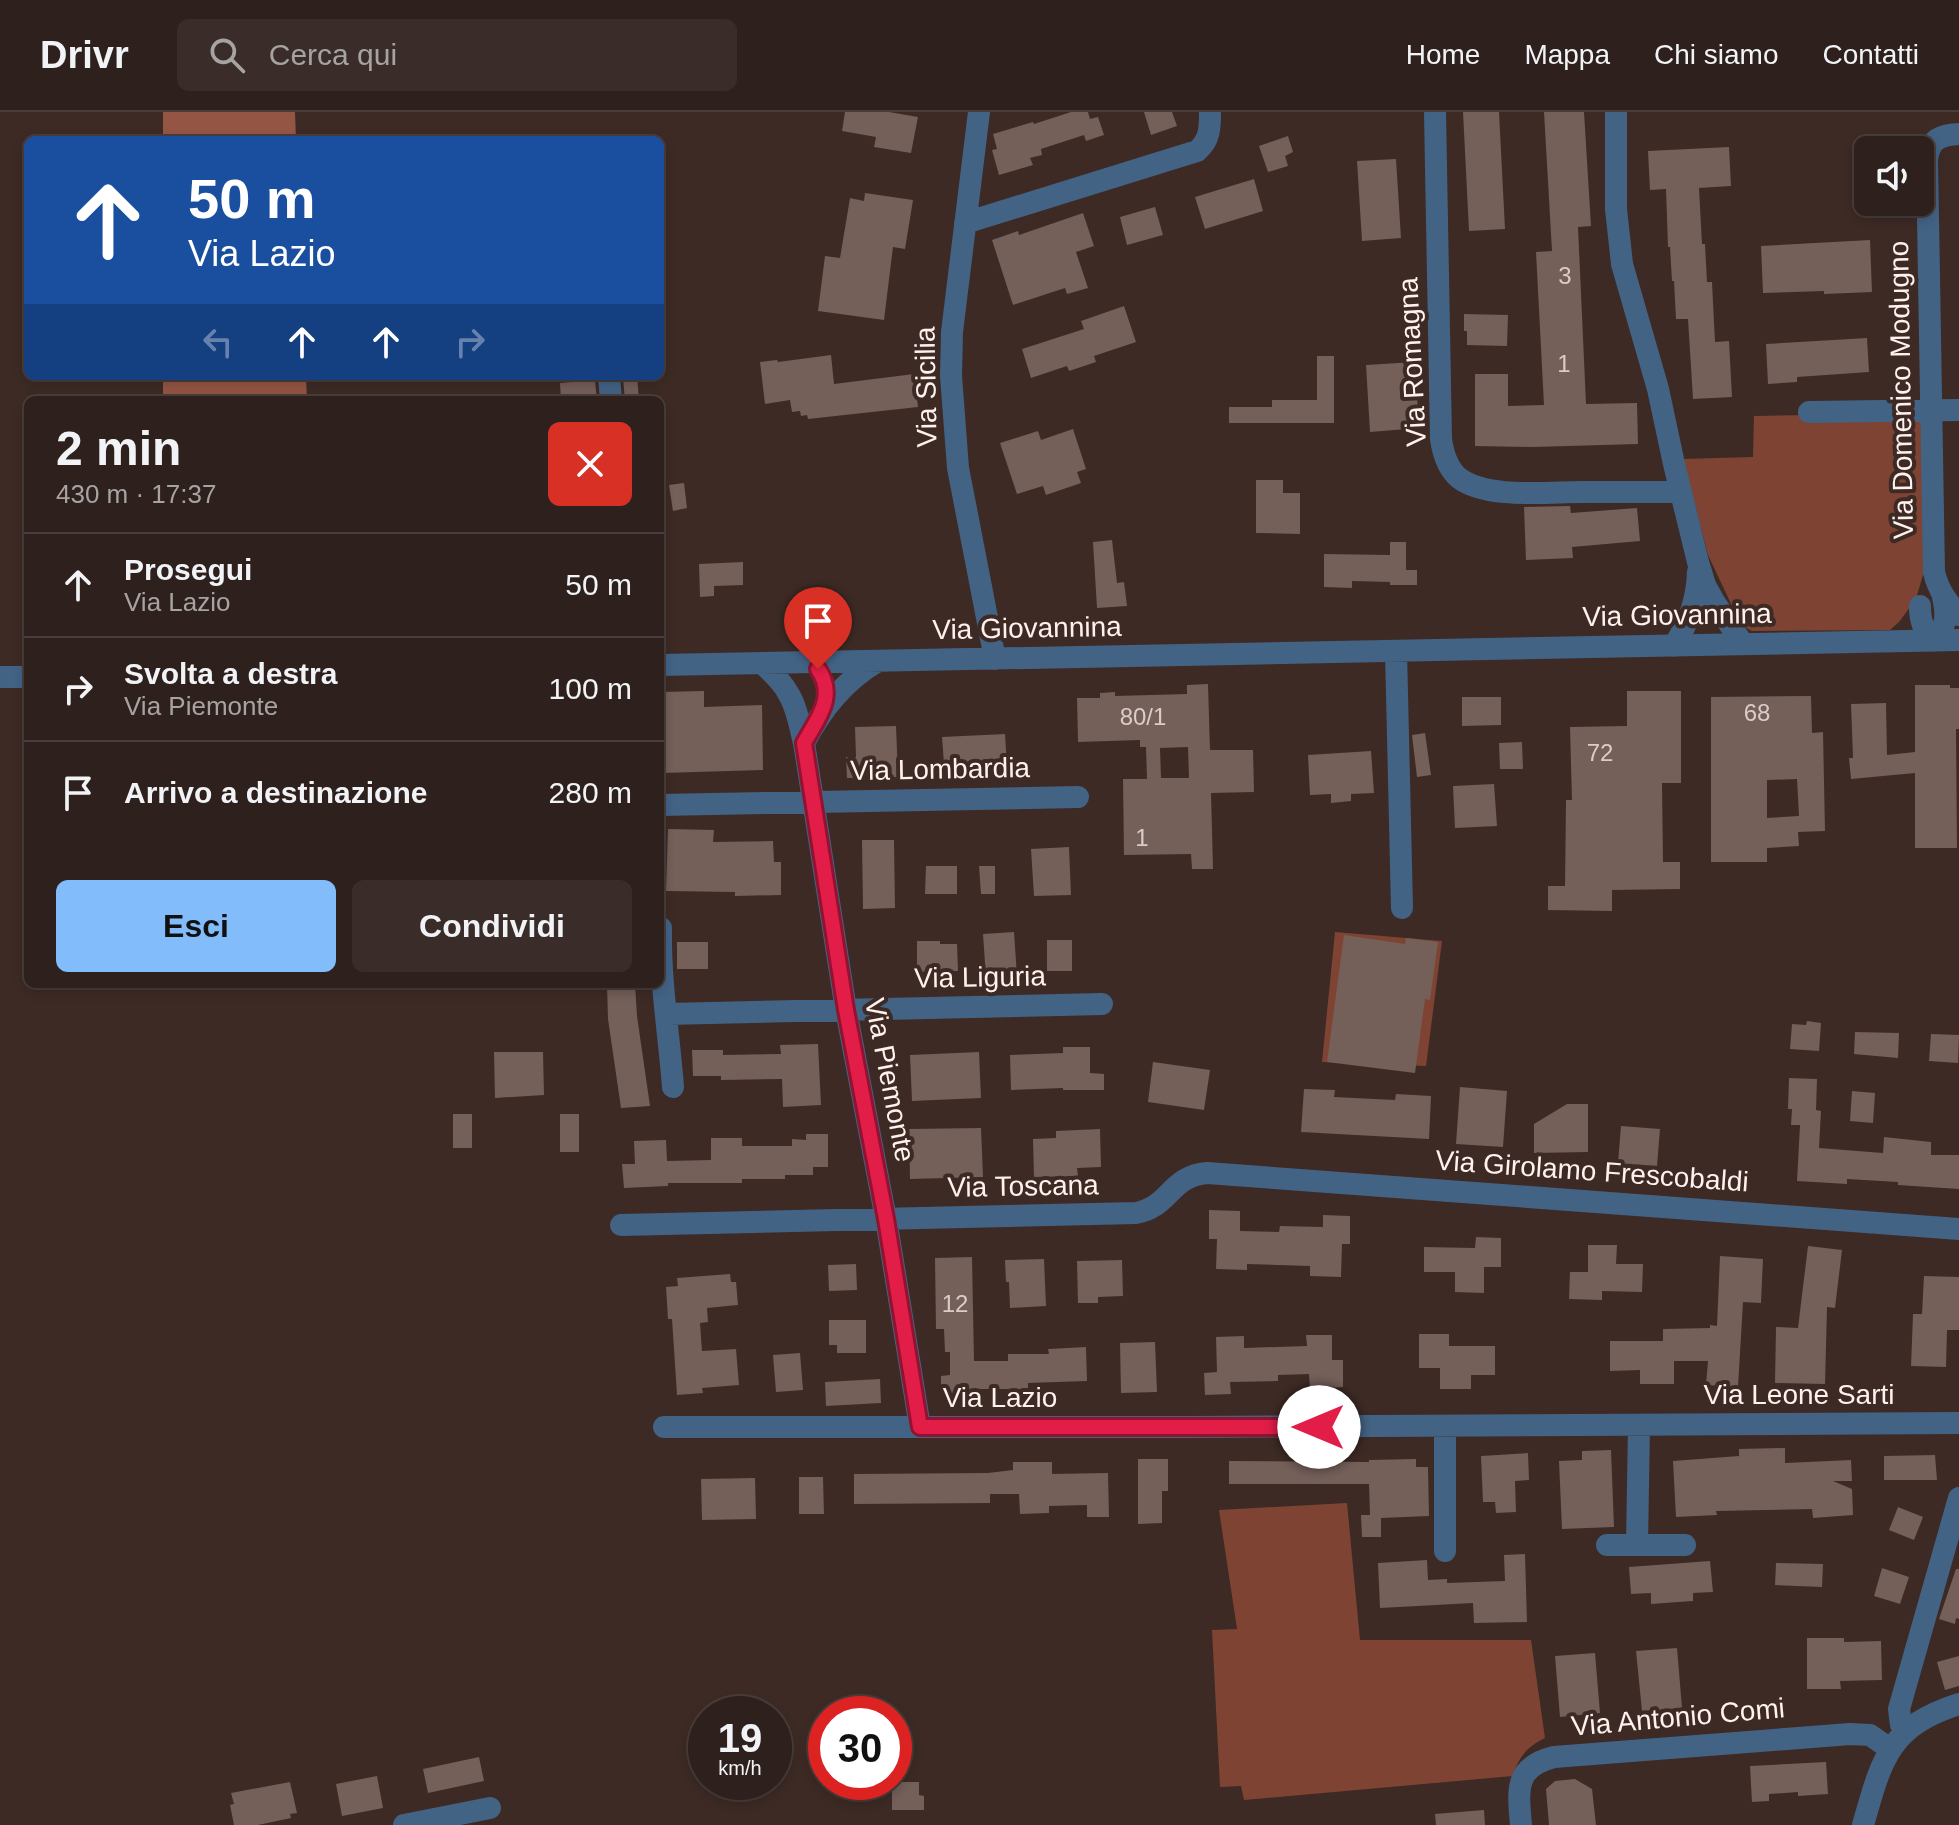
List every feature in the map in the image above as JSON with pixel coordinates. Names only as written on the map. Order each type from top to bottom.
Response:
[{"type":"street","name":"Via Sicilia","points":[[979,112],[952,332],[953,408],[958,468],[995,659]]},
{"type":"street","points":[[965,223],[1197,151],[1209,134],[1210,112]]},
{"type":"street","name":"Via Romagna","points":[[1435,112],[1441,439],[1452,470],[1474,485],[1507,491],[1680,492]]},
{"type":"street","points":[[1616,112],[1616,209],[1622,264],[1655,377],[1698,562],[1697,588],[1702,598],[1726,620],[1743,644]]},
{"type":"street","name":"Via Domenico Modugno","points":[[1959,134],[1946,134],[1935,139],[1928,150],[1927,159],[1934,572],[1943,597],[1959,615]]},
{"type":"street","points":[[1809,412],[1959,410]]},
{"type":"street","name":"Via Domenico Modugno","points":[[1890,641],[1928,594],[1934,572]]},
{"type":"street","name":"Via Domenico Modugno","points":[[1934,641],[1945,625],[1943,597]]},
{"type":"street","points":[[1702,598],[1703,635],[1709,645]]},
{"type":"street","points":[[1674,646],[1702,598]]},
{"type":"street","points":[[1920,606],[1920,620],[1934,641]]},
{"type":"street","name":"Via Giovannina","points":[[664,665],[1959,640]]},
{"type":"street","points":[[1396,651],[1402,908]]},
{"type":"street","points":[[804,743],[824,708],[850,680],[878,661]]},
{"type":"street","points":[[795,706],[800,683],[813,662],[825,684],[824,708]]},
{"type":"street","name":"Via Piemonte","points":[[762,663],[781,682],[795,706],[804,743],[846,1010],[886,1219],[920,1427]]},
{"type":"street","points":[[0,677],[24,677]]},
{"type":"street","name":"Via Lombardia","points":[[664,805],[1078,797]]},
{"type":"street","points":[[664,988],[673,1087]]},
{"type":"street","name":"Via Liguria","points":[[667,1014],[1102,1004]]},
{"type":"street","name":"Via Toscana","points":[[621,1225],[1136,1213],[1157,1206],[1178,1183],[1191,1176],[1220,1173]]},
{"type":"street","name":"Via Girolamo Frescobaldi","points":[[1220,1173],[1959,1229]]},
{"type":"street","name":"Via Leone Sarti","points":[[1193,1427],[1959,1423]]},
{"type":"street","points":[[1637,1545],[1639,1425]]},
{"type":"street","points":[[1445,1426],[1445,1551]]},
{"type":"street","name":"Via Lazio","points":[[664,1427],[1193,1427]]},
{"type":"street","points":[[1906,1731],[1901,1725],[1899,1709],[1959,1498]]},
{"type":"street","points":[[1607,1545],[1685,1545]]},
{"type":"street","points":[[1863,1825],[1877,1777],[1890,1749],[1906,1731],[1927,1717],[1959,1704]]},
{"type":"street","name":"Via Antonio Comi","points":[[1521,1825],[1518,1792],[1521,1778],[1541,1760],[1554,1757],[1850,1734],[1870,1735],[1890,1749]]},
{"type":"street","points":[[404,1825],[490,1808]]},
{"type":"shaded area","points":[[163,112],[295,112],[296,136],[163,136]]},
{"type":"shaded area","points":[[163,380],[306,380],[307,396],[163,396]]},
{"type":"shaded area","points":[[1809,415],[1922,421],[1925,568],[1916,599],[1890,630],[1752,631],[1741,625],[1708,555],[1683,459],[1753,457],[1754,416]]},
{"type":"shaded area","points":[[1335,932],[1442,941],[1426,1066],[1322,1062]]},
{"type":"shaded area","points":[[1347,1503],[1360,1640],[1531,1640],[1545,1738],[1524,1753],[1513,1776],[1244,1800],[1241,1786],[1220,1787],[1212,1630],[1237,1629],[1219,1510]]},
{"type":"building","points":[[845,112],[889,112],[918,117],[911,153],[874,147],[876,137],[842,131]]},
{"type":"building","points":[[1071,112],[1088,112],[1090,119],[1098,117],[1104,135],[1086,141],[1084,135],[1041,149],[1042,155],[1030,158],[1033,165],[999,175],[992,150],[997,149],[993,134]]},
{"type":"building","points":[[1144,112],[1172,112],[1177,126],[1151,135]]},
{"type":"building","points":[[1463,112],[1499,112],[1505,229],[1469,231]]},
{"type":"building","points":[[1544,112],[1584,112],[1591,226],[1578,227],[1586,404],[1637,403],[1638,444],[1475,446],[1475,374],[1508,374],[1508,406],[1544,405],[1536,252],[1552,251]]},
{"type":"building","points":[[1288,136],[1293,152],[1285,156],[1288,166],[1268,172],[1259,146]]},
{"type":"building","points":[[1729,147],[1731,186],[1699,188],[1707,282],[1712,282],[1715,342],[1729,341],[1732,397],[1693,399],[1688,319],[1676,319],[1668,247],[1666,189],[1650,190],[1648,151]]},
{"type":"building","points":[[1396,159],[1401,238],[1362,241],[1357,161]]},
{"type":"building","points":[[1254,179],[1263,211],[1205,229],[1195,197]]},
{"type":"building","points":[[865,193],[913,200],[905,249],[893,247],[884,320],[818,311],[825,256],[840,258],[850,198],[864,201]]},
{"type":"building","points":[[1155,207],[1163,235],[1127,245],[1120,217]]},
{"type":"building","points":[[1083,213],[1094,246],[1076,252],[1088,288],[1067,294],[1065,288],[1013,305],[992,240],[1018,231],[1019,235]]},
{"type":"building","points":[[1870,240],[1872,292],[1763,293],[1761,246]]},
{"type":"building","points":[[1124,306],[1136,342],[1094,356],[1096,362],[1069,371],[1067,366],[1031,378],[1022,349],[1084,329],[1081,321]]},
{"type":"building","points":[[1464,314],[1508,315],[1507,346],[1467,345]]},
{"type":"building","points":[[1867,338],[1869,372],[1797,377],[1797,382],[1768,384],[1766,344]]},
{"type":"building","points":[[831,355],[834,384],[914,374],[918,407],[808,419],[807,415],[801,416],[800,411],[792,412],[790,400],[765,404],[760,362]]},
{"type":"building","points":[[1317,356],[1334,356],[1334,423],[1229,423],[1229,407],[1272,407],[1272,400],[1317,400]]},
{"type":"building","points":[[1415,362],[1419,428],[1370,432],[1366,365]]},
{"type":"building","points":[[623,380],[637,380],[639,396],[625,396]]},
{"type":"building","points":[[595,381],[597,396],[561,396],[560,383]]},
{"type":"building","points":[[1073,429],[1086,469],[1077,472],[1081,483],[1046,495],[1043,486],[1017,494],[1000,443],[1038,431],[1041,440]]},
{"type":"building","points":[[1256,480],[1283,480],[1283,493],[1300,493],[1300,534],[1256,533]]},
{"type":"building","points":[[684,483],[687,508],[673,511],[669,485]]},
{"type":"building","points":[[1570,506],[1571,513],[1637,508],[1640,541],[1572,547],[1573,558],[1526,560],[1524,507]]},
{"type":"building","points":[[1112,540],[1117,583],[1124,582],[1127,606],[1097,608],[1093,542]]},
{"type":"building","points":[[1390,542],[1406,542],[1406,570],[1417,570],[1417,585],[1352,581],[1352,588],[1324,587],[1324,554],[1390,555]]},
{"type":"building","points":[[743,562],[743,585],[714,586],[714,596],[700,597],[699,564]]},
{"type":"building","points":[[1208,684],[1210,750],[1253,750],[1254,792],[1211,793],[1213,869],[1192,869],[1191,854],[1124,855],[1123,779],[1147,779],[1146,747],[1140,747],[1140,740],[1078,742],[1077,698],[1100,698],[1100,693],[1115,692],[1115,696],[1187,694],[1187,685]],"holes":[[[1188,747],[1189,778],[1161,778],[1160,748]]]},
{"type":"building","points":[[1915,685],[1959,688],[1959,729],[1956,729],[1957,848],[1915,848],[1915,773],[1851,779],[1851,704],[1886,703],[1887,755],[1915,752]]},
{"type":"building","points":[[704,691],[704,707],[762,705],[763,770],[664,773],[664,692]]},
{"type":"building","points":[[1627,691],[1681,691],[1681,783],[1662,783],[1663,862],[1680,862],[1680,889],[1612,890],[1612,911],[1548,910],[1548,886],[1565,886],[1566,800],[1572,800],[1570,727],[1627,726]]},
{"type":"building","points":[[1811,696],[1812,733],[1823,732],[1825,831],[1798,832],[1799,846],[1767,848],[1767,862],[1711,862],[1711,697]],"holes":[[[1797,779],[1799,816],[1767,818],[1767,780]]]},
{"type":"building","points":[[1462,697],[1501,697],[1501,725],[1462,726]]},
{"type":"building","points":[[896,726],[898,777],[847,778],[846,757],[856,757],[855,727]]},
{"type":"building","points":[[1425,733],[1431,775],[1417,777],[1412,735]]},
{"type":"building","points":[[1005,734],[1007,766],[955,768],[955,763],[944,764],[942,737]]},
{"type":"building","points":[[1522,742],[1523,769],[1500,769],[1499,743]]},
{"type":"building","points":[[1371,751],[1374,793],[1351,794],[1351,801],[1331,803],[1331,794],[1310,795],[1308,755]]},
{"type":"building","points":[[1494,784],[1497,826],[1455,828],[1453,786]]},
{"type":"building","points":[[668,829],[714,830],[713,842],[773,841],[774,862],[781,862],[781,895],[735,896],[735,892],[666,891]]},
{"type":"building","points":[[862,840],[894,840],[895,908],[863,909]]},
{"type":"building","points":[[1069,847],[1071,895],[1034,896],[1031,849]]},
{"type":"building","points":[[926,866],[957,866],[957,894],[925,894]]},
{"type":"building","points":[[979,866],[995,866],[995,894],[981,894]]},
{"type":"building","points":[[1014,932],[1017,976],[986,978],[983,934]]},
{"type":"building","points":[[1344,935],[1405,944],[1406,938],[1438,942],[1430,1000],[1425,999],[1415,1073],[1327,1062]]},
{"type":"building","points":[[1047,940],[1072,940],[1072,971],[1047,971]]},
{"type":"building","points":[[917,941],[957,944],[958,971],[917,972]]},
{"type":"building","points":[[677,942],[708,942],[708,969],[677,969]]},
{"type":"building","points":[[607,988],[635,988],[650,1106],[621,1108],[608,1019]]},
{"type":"building","points":[[1807,1021],[1821,1023],[1819,1051],[1790,1049],[1792,1024],[1806,1025]]},
{"type":"building","points":[[1855,1032],[1899,1033],[1898,1058],[1854,1054]]},
{"type":"building","points":[[1931,1034],[1959,1035],[1958,1063],[1929,1061]]},
{"type":"building","points":[[818,1044],[821,1105],[783,1107],[782,1079],[721,1080],[721,1076],[693,1076],[692,1050],[723,1050],[723,1055],[781,1054],[780,1045]]},
{"type":"building","points":[[1063,1047],[1090,1047],[1090,1073],[1104,1074],[1104,1090],[1011,1090],[1010,1055],[1063,1053]]},
{"type":"building","points":[[494,1052],[543,1052],[544,1095],[495,1098]]},
{"type":"building","points":[[979,1052],[981,1098],[912,1101],[910,1055]]},
{"type":"building","points":[[1153,1062],[1210,1070],[1204,1110],[1148,1102]]},
{"type":"building","points":[[1789,1078],[1817,1079],[1816,1110],[1821,1111],[1819,1148],[1883,1153],[1884,1137],[1931,1142],[1931,1155],[1959,1155],[1959,1189],[1847,1179],[1847,1184],[1797,1181],[1800,1125],[1791,1125]]},
{"type":"building","points":[[1460,1087],[1507,1091],[1503,1147],[1456,1144]]},
{"type":"building","points":[[1304,1089],[1335,1090],[1334,1097],[1395,1100],[1396,1094],[1431,1096],[1429,1139],[1301,1132]]},
{"type":"building","points":[[1852,1091],[1875,1093],[1873,1123],[1850,1121]]},
{"type":"building","points":[[1567,1104],[1588,1104],[1588,1152],[1534,1153],[1534,1124]]},
{"type":"building","points":[[453,1114],[472,1114],[472,1148],[453,1148]]},
{"type":"building","points":[[560,1114],[579,1114],[579,1152],[560,1152]]},
{"type":"building","points":[[1621,1126],[1660,1129],[1657,1166],[1618,1163]]},
{"type":"building","points":[[981,1128],[983,1177],[910,1179],[909,1129]]},
{"type":"building","points":[[1100,1129],[1101,1167],[1077,1168],[1078,1176],[1034,1177],[1033,1139],[1056,1138],[1056,1131]]},
{"type":"building","points":[[806,1134],[828,1134],[828,1167],[813,1167],[813,1175],[785,1175],[785,1179],[742,1179],[742,1183],[668,1183],[668,1186],[624,1188],[622,1164],[635,1164],[634,1141],[666,1140],[667,1161],[711,1160],[711,1138],[742,1138],[742,1146],[792,1146],[792,1139],[806,1140]]},
{"type":"building","points":[[1209,1210],[1240,1211],[1240,1231],[1279,1232],[1280,1226],[1323,1227],[1323,1215],[1350,1216],[1350,1244],[1342,1244],[1341,1277],[1310,1276],[1310,1266],[1247,1264],[1247,1270],[1216,1269],[1217,1239],[1209,1239]]},
{"type":"building","points":[[1476,1237],[1501,1238],[1501,1267],[1484,1267],[1484,1293],[1455,1292],[1455,1272],[1424,1272],[1424,1247],[1475,1248]]},
{"type":"building","points":[[1588,1245],[1617,1245],[1616,1264],[1643,1264],[1642,1292],[1602,1291],[1602,1300],[1569,1299],[1570,1272],[1588,1272]]},
{"type":"building","points":[[1808,1246],[1842,1250],[1835,1308],[1827,1307],[1825,1384],[1775,1383],[1776,1327],[1798,1328]]},
{"type":"building","points":[[1720,1256],[1763,1259],[1761,1303],[1743,1302],[1738,1387],[1706,1385],[1708,1361],[1674,1361],[1674,1384],[1640,1384],[1640,1370],[1610,1371],[1610,1341],[1663,1341],[1663,1329],[1717,1326]]},
{"type":"building","points":[[972,1257],[974,1361],[1008,1361],[1008,1354],[1049,1354],[1048,1349],[1086,1347],[1087,1381],[1028,1383],[1028,1389],[977,1389],[977,1403],[950,1403],[950,1390],[941,1390],[941,1376],[950,1375],[950,1352],[945,1352],[944,1329],[936,1329],[935,1258]]},
{"type":"building","points":[[1044,1259],[1046,1306],[1010,1308],[1005,1260]]},
{"type":"building","points":[[1122,1260],[1123,1296],[1098,1297],[1098,1303],[1078,1303],[1077,1261]]},
{"type":"building","points":[[856,1264],[857,1290],[829,1291],[828,1265]]},
{"type":"building","points":[[730,1274],[731,1282],[736,1282],[738,1305],[707,1308],[708,1322],[700,1323],[702,1351],[736,1349],[739,1385],[702,1388],[703,1393],[677,1395],[672,1319],[668,1319],[666,1287],[678,1286],[677,1278]]},
{"type":"building","points":[[1924,1276],[1959,1277],[1959,1330],[1947,1330],[1946,1367],[1911,1366],[1913,1314],[1922,1314]]},
{"type":"building","points":[[829,1320],[866,1320],[866,1353],[837,1353],[837,1345],[829,1345]]},
{"type":"building","points":[[1419,1334],[1449,1334],[1449,1346],[1495,1346],[1495,1375],[1471,1375],[1471,1389],[1440,1389],[1440,1368],[1419,1368]]},
{"type":"building","points":[[1306,1335],[1332,1335],[1332,1360],[1343,1360],[1343,1387],[1310,1389],[1309,1374],[1278,1375],[1278,1381],[1230,1382],[1231,1394],[1205,1395],[1204,1373],[1217,1372],[1216,1337],[1244,1336],[1244,1348],[1307,1346]]},
{"type":"building","points":[[1155,1342],[1157,1392],[1121,1393],[1120,1343]]},
{"type":"building","points":[[800,1353],[803,1390],[776,1392],[773,1355]]},
{"type":"building","points":[[880,1379],[881,1403],[826,1406],[825,1382]]},
{"type":"building","points":[[1785,1448],[1785,1463],[1851,1460],[1852,1481],[1833,1481],[1852,1489],[1853,1515],[1813,1518],[1812,1509],[1716,1511],[1717,1515],[1676,1517],[1673,1461],[1739,1456],[1739,1449]]},
{"type":"building","points":[[1611,1450],[1614,1527],[1562,1529],[1559,1461],[1582,1460],[1582,1451]]},
{"type":"building","points":[[1528,1453],[1529,1480],[1515,1481],[1516,1512],[1496,1513],[1495,1502],[1483,1502],[1481,1456]]},
{"type":"building","points":[[1935,1455],[1937,1480],[1884,1480],[1884,1456]]},
{"type":"building","points":[[1138,1459],[1168,1459],[1168,1491],[1162,1491],[1162,1523],[1138,1524]]},
{"type":"building","points":[[1416,1459],[1416,1467],[1428,1467],[1429,1516],[1381,1518],[1381,1537],[1362,1537],[1361,1515],[1370,1515],[1369,1484],[1229,1484],[1229,1461],[1369,1462]]},
{"type":"building","points":[[1013,1462],[1052,1462],[1052,1474],[1108,1473],[1109,1517],[1087,1517],[1087,1505],[1049,1506],[1049,1513],[1020,1514],[1019,1494],[990,1494],[990,1503],[854,1504],[854,1474],[988,1473],[1013,1470]]},
{"type":"building","points":[[799,1477],[823,1477],[824,1514],[799,1514]]},
{"type":"building","points":[[755,1478],[756,1519],[702,1520],[701,1479]]},
{"type":"building","points":[[1898,1507],[1923,1517],[1914,1540],[1889,1530]]},
{"type":"building","points":[[1525,1554],[1527,1622],[1474,1623],[1473,1603],[1380,1608],[1378,1563],[1427,1560],[1428,1580],[1447,1579],[1447,1583],[1505,1581],[1504,1555]]},
{"type":"building","points":[[1710,1561],[1713,1592],[1693,1593],[1693,1601],[1651,1604],[1651,1593],[1631,1594],[1629,1567]]},
{"type":"building","points":[[1776,1563],[1823,1564],[1822,1587],[1775,1585]]},
{"type":"building","points":[[1882,1568],[1909,1577],[1900,1604],[1874,1596]]},
{"type":"building","points":[[1956,1569],[1959,1569],[1959,1619],[1956,1618],[1955,1624],[1939,1619]]},
{"type":"building","points":[[1807,1638],[1844,1638],[1844,1642],[1881,1641],[1882,1680],[1840,1681],[1841,1689],[1807,1689]]},
{"type":"building","points":[[1677,1648],[1682,1708],[1642,1711],[1636,1651]]},
{"type":"building","points":[[1595,1653],[1600,1713],[1560,1717],[1555,1656]]},
{"type":"building","points":[[1959,1656],[1959,1686],[1945,1690],[1937,1662]]},
{"type":"building","points":[[479,1757],[484,1781],[428,1793],[423,1769]]},
{"type":"building","points":[[1826,1762],[1828,1794],[1769,1794],[1769,1801],[1752,1802],[1750,1766]]},
{"type":"building","points":[[377,1776],[383,1808],[342,1816],[336,1784]]},
{"type":"building","points":[[1575,1779],[1592,1789],[1596,1825],[1549,1825],[1546,1789],[1555,1781]]},
{"type":"building","points":[[290,1782],[297,1813],[290,1814],[291,1818],[258,1825],[234,1825],[231,1793]]},
{"type":"building","points":[[912,1782],[919,1782],[919,1795],[924,1796],[924,1810],[892,1810],[892,1800],[912,1800]]},
{"type":"building","points":[[1484,1810],[1485,1825],[1436,1825],[1435,1814]]},
{"type":"route","points":[[818,669],[825,684],[824,708],[804,743],[846,1010],[886,1219],[920,1427],[1319,1427]]}]
